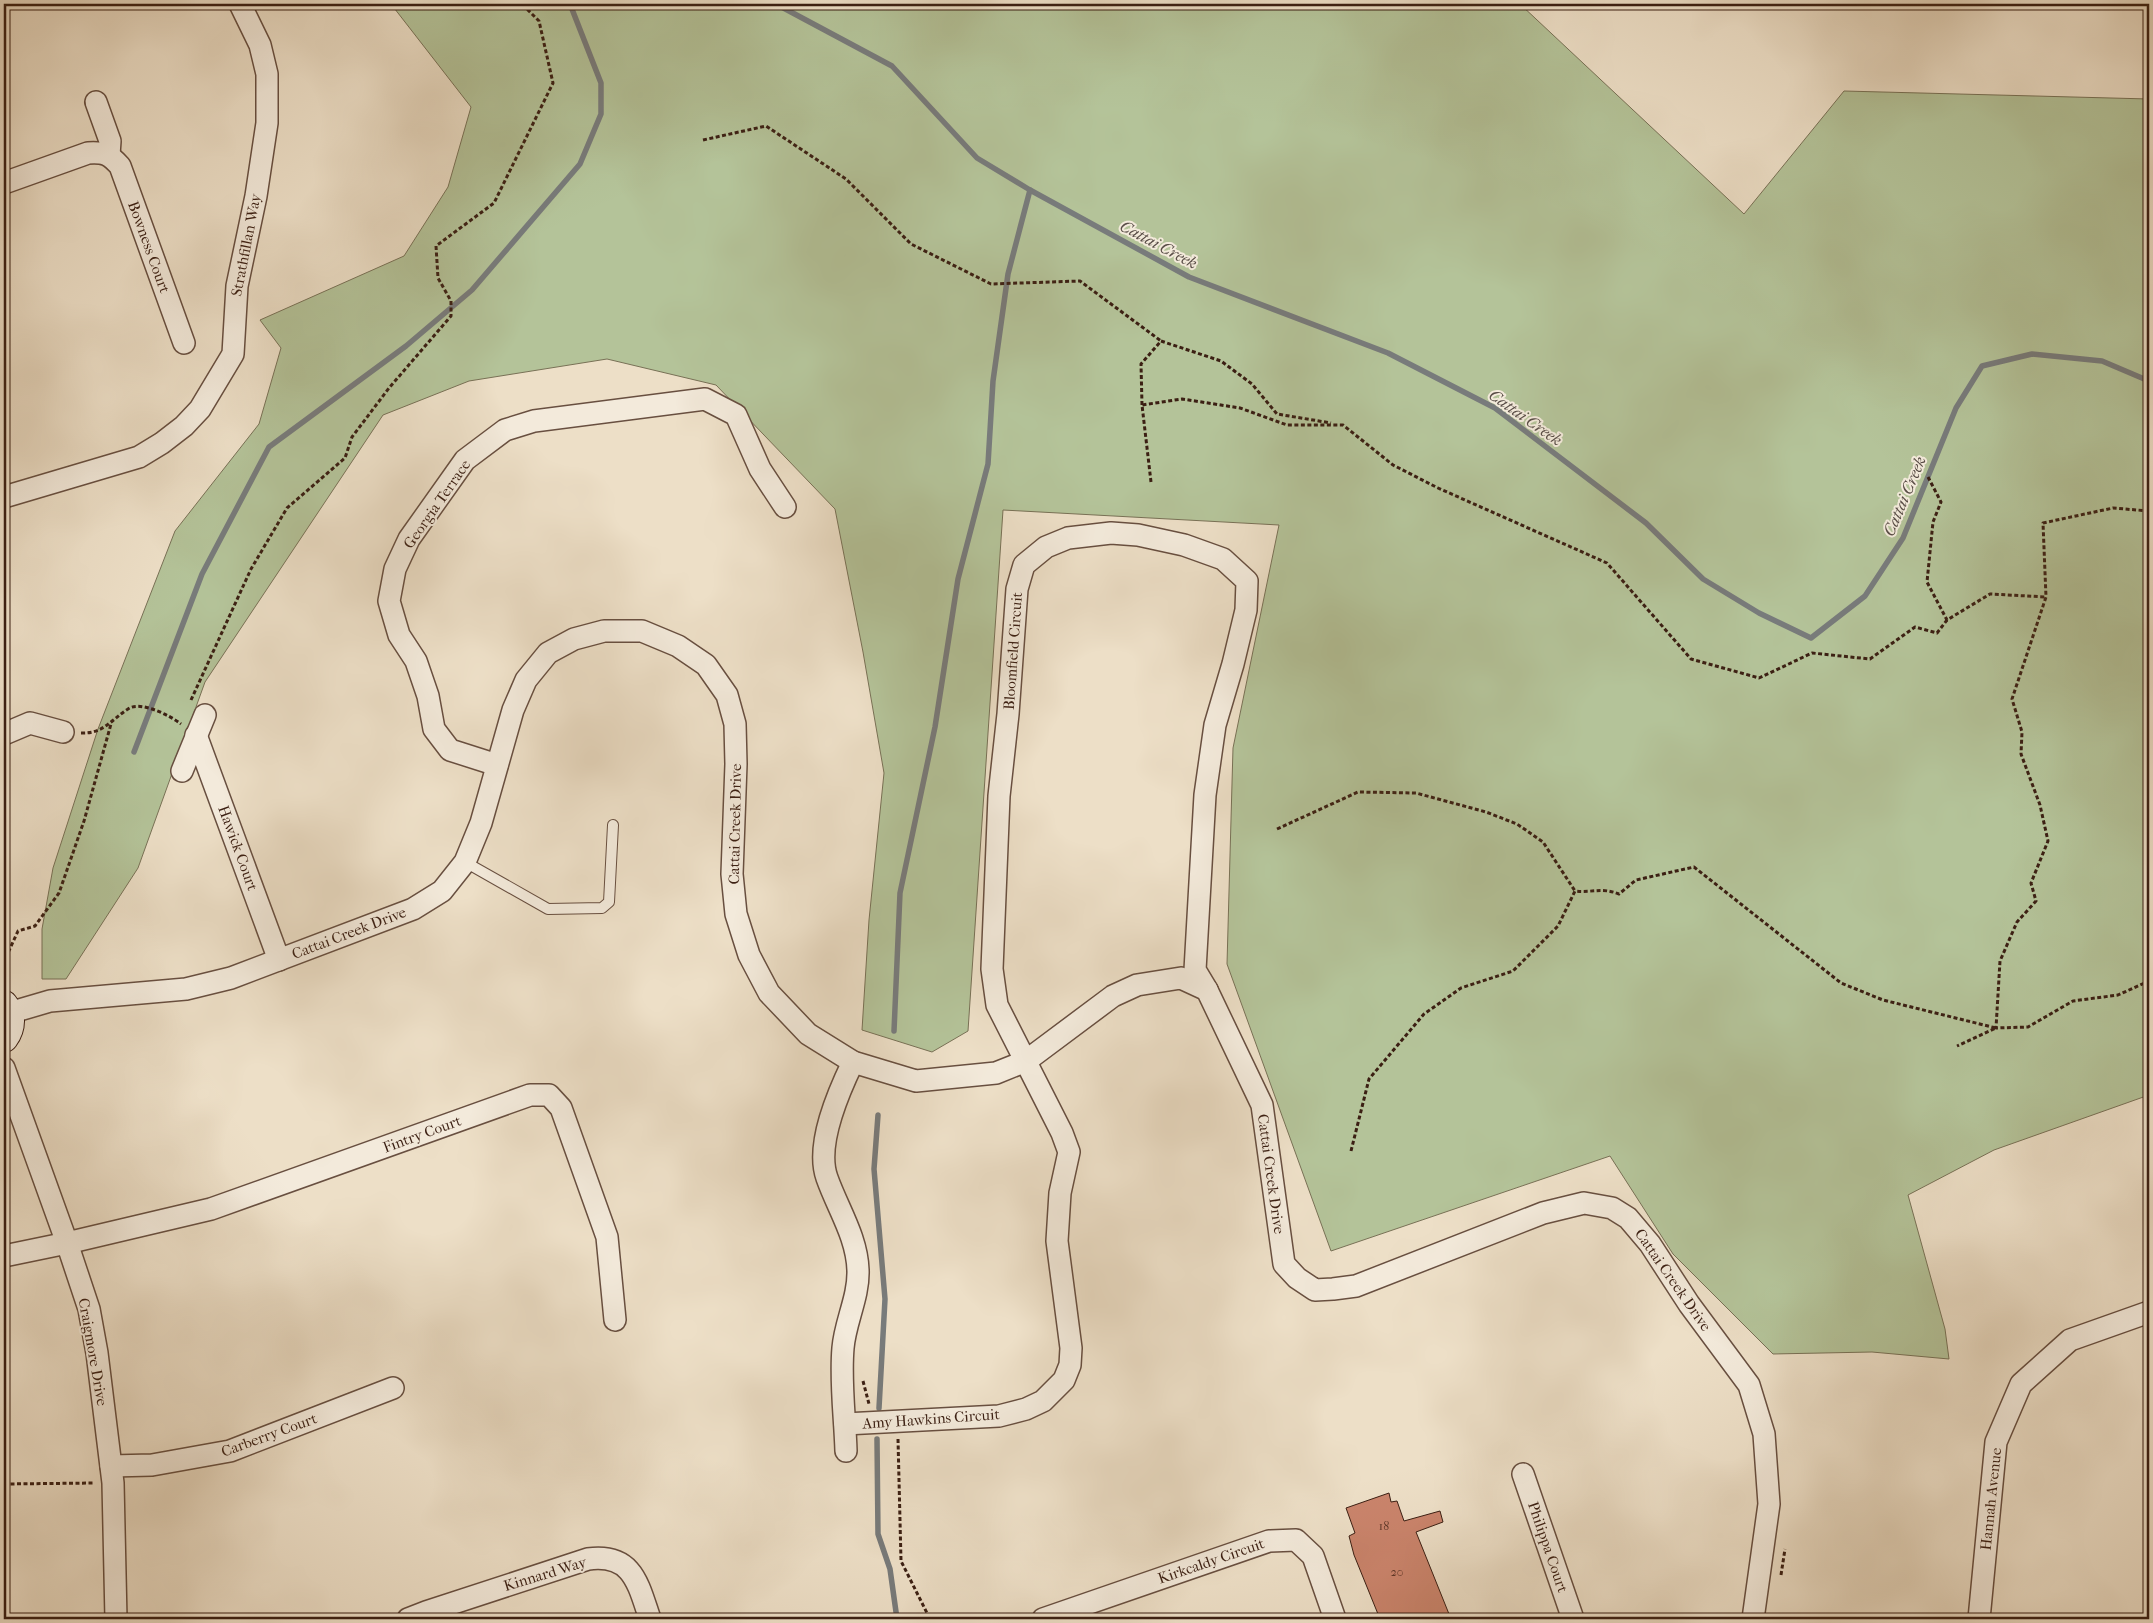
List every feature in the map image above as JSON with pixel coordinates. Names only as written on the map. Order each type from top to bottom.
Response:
[{"type":"street","name":"Strathfillan Way","points":[[224,4],[231,14],[250,57],[267,123]]},
{"type":"street","name":"Strathfillan Way","points":[[4,496],[139,457],[162,443],[184,426],[200,409],[233,354],[236,286],[256,196],[267,123],[266,74],[260,46],[240,4]]},
{"type":"street","name":"Bowness Court","points":[[96,102],[110,141],[109,155],[120,166],[184,343]]},
{"type":"street","points":[[4,182],[88,153],[98,152],[109,155]]},
{"type":"street","name":"Georgia Terrace","points":[[497,765],[450,750],[434,729],[428,696],[416,661],[399,635],[389,601],[395,569],[409,539],[465,460],[505,430],[534,421],[705,399],[736,415],[760,469],[785,507]]},
{"type":"street","name":"Bloomfield Circuit","points":[[1026,1062],[997,1004],[992,969],[999,796],[1008,714],[1017,589],[1024,565],[1046,546],[1068,538],[1111,533],[1138,535],[1184,545],[1223,559],[1247,582],[1246,610],[1214,725],[1206,795],[1195,970],[1207,990]]},
{"type":"street","name":"Cattai Creek Drive","points":[[5,1019],[50,1000],[186,989],[231,978],[413,909],[442,891],[466,862],[481,824],[512,710],[526,680],[548,653],[574,639],[604,631],[642,631],[678,646],[706,665],[727,695],[735,724],[736,764],[732,874],[736,914],[749,955],[769,993],[808,1034],[853,1062],[916,1081],[996,1073],[1026,1062],[1113,996],[1137,985],[1181,978],[1207,990],[1262,1105],[1284,1264],[1297,1278],[1315,1290],[1356,1286],[1543,1213],[1584,1203],[1612,1208],[1628,1218],[1650,1244],[1689,1304],[1749,1385],[1764,1434],[1769,1504],[1753,1619]]},
{"type":"street","points":[[182,771],[196,735],[197,710]]},
{"type":"street","points":[[4,734],[30,723],[63,732]]},
{"type":"street","name":"Hawick Court","points":[[196,735],[279,960]]},
{"type":"street","name":"Amy Hawkins Circuit","points":[[846,1451],[843,1350],[846,1324],[856,1289],[858,1272],[856,1245],[826,1175],[824,1145],[837,1097],[853,1062]]},
{"type":"street","name":"Amy Hawkins Circuit","points":[[845,1424],[999,1416],[1026,1409],[1043,1401],[1064,1380],[1070,1365],[1070,1339],[1057,1241],[1060,1193],[1069,1152],[1062,1133],[1026,1062]]},
{"type":"street","name":"Craigmore Drive","points":[[4,1068],[89,1309],[97,1353],[112,1475],[116,1619]]},
{"type":"street","name":"Fintry Court","points":[[4,1256],[67,1244],[211,1209],[530,1095],[549,1095],[561,1108],[608,1237],[615,1320]]},
{"type":"street","name":"Hannah Avenue","points":[[1979,1619],[1996,1442],[2021,1384],[2070,1340],[2149,1312]]},
{"type":"street","name":"Carberry Court","points":[[112,1475],[152,1465],[230,1451],[392,1388]]},
{"type":"street","name":"Philippa Court","points":[[1523,1474],[1573,1619]]},
{"type":"street","name":"Kirkcaldy Circuit","points":[[1043,1619],[1269,1541],[1296,1540],[1313,1556],[1336,1619]]},
{"type":"street","name":"Kinnard Way","points":[[408,1619],[588,1559],[601,1558],[616,1560],[627,1567],[636,1579],[650,1619]]},
{"type":"lane","points":[[466,862],[548,909],[602,908],[609,902],[613,825]]},
{"type":"path","points":[[197,710],[251,569],[287,508],[345,458],[352,437],[389,388],[451,316],[451,301],[438,278],[436,246],[494,203],[553,83],[539,21],[522,4]]},
{"type":"path","points":[[703,140],[766,126],[846,179],[911,244],[990,284],[1080,281],[1161,341],[1221,361],[1252,384],[1277,414],[1343,425],[1392,465],[1438,488],[1607,563],[1691,658],[1759,678],[1812,653],[1870,658],[1914,627],[1937,632],[1947,620],[1990,594],[2046,597]]},
{"type":"path","points":[[1151,482],[1142,405],[1141,364],[1161,341]]},
{"type":"path","points":[[1142,405],[1182,399],[1240,408],[1287,425],[1343,425]]},
{"type":"path","points":[[1928,477],[1941,502],[1933,522],[1927,582],[1947,620]]},
{"type":"path","points":[[1996,1028],[2000,961],[2017,922],[2036,900],[2031,883],[2048,841],[2040,805],[2021,754],[2022,732],[2012,699],[2046,597],[2043,523],[2113,508],[2149,511]]},
{"type":"path","points":[[63,732],[91,734],[111,724],[129,707],[144,706],[157,711]]},
{"type":"path","points":[[4,956],[7,955],[18,931],[35,926],[59,893],[84,821],[111,724]]},
{"type":"path","points":[[1277,829],[1358,792],[1416,794],[1486,812],[1517,824],[1543,842],[1575,891]]},
{"type":"path","points":[[1575,891],[1585,892],[1608,889],[1619,894],[1636,880],[1694,867],[1841,983],[1883,1000],[1996,1028],[2028,1027],[2073,1001],[2118,995],[2149,982]]},
{"type":"path","points":[[1351,1151],[1370,1079],[1424,1014],[1461,988],[1512,971],[1558,926],[1575,891]]},
{"type":"path","points":[[1957,1046],[1996,1028]]},
{"type":"path","points":[[897,1422],[901,1561],[930,1619]]},
{"type":"path","points":[[4,1484],[112,1475]]},
{"type":"green space","points":[[391,4],[1520,4],[1744,214],[1844,91],[2149,99],[2149,1095],[1994,1150],[1908,1195],[1945,1329],[1949,1359],[1872,1352],[1773,1354],[1673,1254],[1610,1156],[1331,1251],[1227,964],[1233,748],[1279,525],[1003,510],[968,1031],[932,1052],[862,1030],[869,920],[884,773],[835,509],[716,385],[607,359],[469,381],[383,415],[205,682],[138,868],[66,979],[42,979],[42,929],[53,868],[98,729],[175,531],[259,424],[281,348],[260,320],[404,256],[448,187],[471,107]]},
{"type":"building","points":[[1389,1493],[1391,1502],[1397,1501],[1404,1521],[1440,1511],[1443,1522],[1416,1532],[1451,1619],[1380,1619],[1354,1555],[1349,1536],[1355,1533],[1346,1508]]},
{"type":"waterway","points":[[134,752],[202,574],[269,447],[406,346],[472,290],[580,164],[601,114],[601,83],[570,4]]},
{"type":"waterway","name":"Cattai Creek","points":[[776,4],[892,66],[977,158],[1030,190],[1189,277],[1388,353],[1495,408],[1646,523],[1703,579],[1759,613],[1811,638],[1865,596],[1903,538],[1956,408],[1982,366],[2032,354],[2102,361],[2149,381]]},
{"type":"waterway","points":[[894,1031],[900,893],[935,727],[958,579],[988,464],[993,381],[1008,274],[1030,190]]},
{"type":"waterway","points":[[878,1115],[874,1169],[885,1299],[879,1408]]},
{"type":"waterway","points":[[877,1439],[878,1534],[890,1569],[897,1619]]}]
